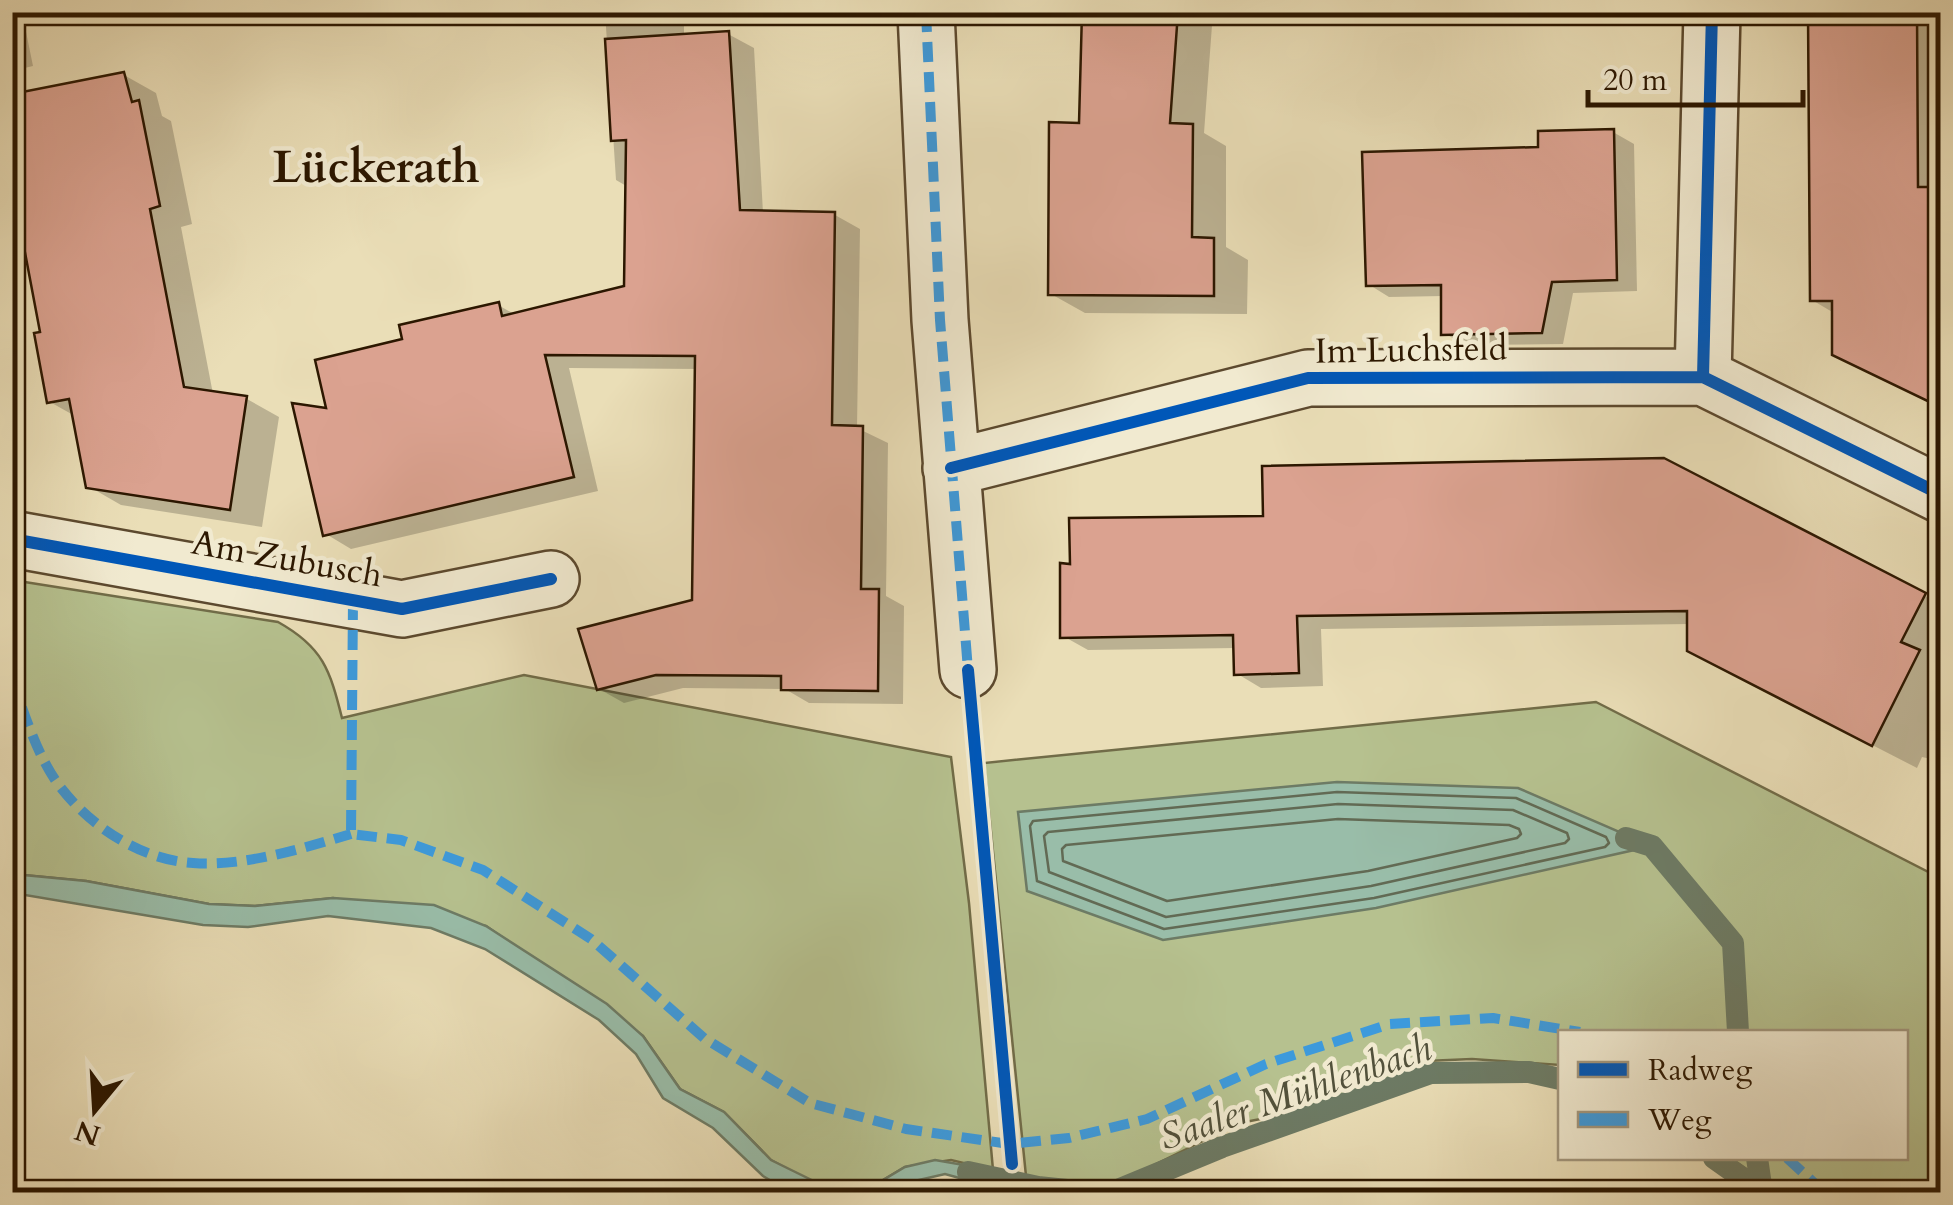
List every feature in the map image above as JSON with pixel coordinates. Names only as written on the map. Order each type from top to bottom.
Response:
[{"type":"street","points":[[926,12],[940,320],[968,670]]},
{"type":"street","points":[[1703,376],[1712,12]]},
{"type":"street","name":"Im Luchsfeld","points":[[951,468],[1308,378],[1703,376],[1940,494]]},
{"type":"street","name":"Am Zubusch","points":[[12,539],[402,609],[551,580]]},
{"type":"shaded area","points":[[12,580],[278,622],[305,641],[322,661],[342,718],[524,675],[951,757],[969,903],[993,1170],[951,1160],[905,1167],[868,1189],[836,1192],[813,1183],[771,1160],[724,1112],[680,1089],[643,1036],[486,926],[333,898],[255,906],[209,904],[86,881],[13,874]]},
{"type":"shaded area","points":[[1596,702],[1940,878],[1940,1192],[1780,1192],[1733,1160],[1908,1160],[1908,1030],[1558,1030],[1558,1065],[1472,1059],[1426,1061],[1383,1085],[1323,1107],[1240,1123],[1111,1186],[1067,1184],[1026,1176],[984,763]]},
{"type":"water","points":[[1337,782],[1518,788],[1652,846],[1376,908],[1163,940],[1027,891],[1018,812]]},
{"type":"water","points":[[13,874],[86,881],[209,904],[255,906],[333,898],[434,905],[486,926],[607,1004],[643,1036],[680,1089],[724,1112],[771,1160],[836,1192],[790,1192],[763,1176],[713,1128],[663,1098],[636,1054],[599,1020],[485,949],[431,928],[328,916],[248,927],[203,925],[13,893]]},
{"type":"water","points":[[935,1160],[993,1170],[996,1188],[945,1174],[881,1192],[837,1192],[868,1189],[905,1167]]},
{"type":"building","points":[[1082,12],[1178,12],[1170,123],[1193,124],[1192,237],[1214,238],[1214,296],[1048,295],[1049,122],[1079,123]]},
{"type":"building","points":[[1808,12],[1917,12],[1918,187],[1940,187],[1940,407],[1832,355],[1832,301],[1810,301]]},
{"type":"building","points":[[729,31],[740,210],[835,212],[832,425],[863,426],[861,589],[879,589],[878,691],[781,690],[781,676],[656,675],[597,690],[578,629],[692,600],[695,356],[545,355],[574,477],[323,536],[292,403],[326,408],[315,360],[402,339],[399,325],[499,302],[502,316],[624,286],[626,140],[611,141],[605,39]]},
{"type":"building","points":[[124,72],[132,102],[139,100],[160,206],[150,209],[184,387],[247,396],[230,510],[86,488],[69,399],[47,403],[34,333],[40,332],[20,226],[12,228],[12,94]]},
{"type":"building","points":[[1614,129],[1617,280],[1552,282],[1542,333],[1441,335],[1441,285],[1366,286],[1362,152],[1538,147],[1538,131]]},
{"type":"building","points":[[1664,458],[1926,593],[1901,642],[1920,650],[1872,746],[1687,651],[1687,611],[1297,616],[1299,673],[1234,675],[1233,635],[1060,638],[1060,563],[1070,564],[1069,518],[1263,516],[1262,466]]},
{"type":"waterway","points":[[1626,838],[1652,846],[1733,943],[1738,1030]]},
{"type":"waterway","name":"Saaler Mühlenbach","points":[[1113,1192],[1222,1147],[1431,1073],[1529,1072],[1558,1079]]},
{"type":"waterway","name":"Saaler Mühlenbach","points":[[1717,1160],[1762,1192]]},
{"type":"waterway","points":[[1757,1160],[1762,1192]]},
{"type":"waterway","name":"Saaler Mühlenbach","points":[[968,1172],[1038,1187],[1086,1192]]},
{"type":"marked path","points":[[926,12],[940,320],[968,670]]},
{"type":"marked path","points":[[353,600],[351,834],[401,840],[483,870],[591,939],[704,1038],[810,1103],[906,1129],[1009,1144],[1069,1138],[1147,1119],[1266,1064],[1390,1024],[1493,1018],[1568,1030]]},
{"type":"marked path","points":[[12,679],[37,747],[58,784],[85,814],[136,848],[193,863],[232,862],[351,834]]},
{"type":"marked path","points":[[1789,1160],[1824,1192]]},
{"type":"cycle path","points":[[1703,377],[1712,12]]},
{"type":"cycle path","points":[[951,468],[1308,378],[1703,377],[1940,494]]},
{"type":"cycle path","points":[[12,539],[402,609],[551,579]]},
{"type":"cycle path","points":[[968,670],[1012,1164]]},
{"type":"district","name":"Lückerath","points":[[376,166]]}]
